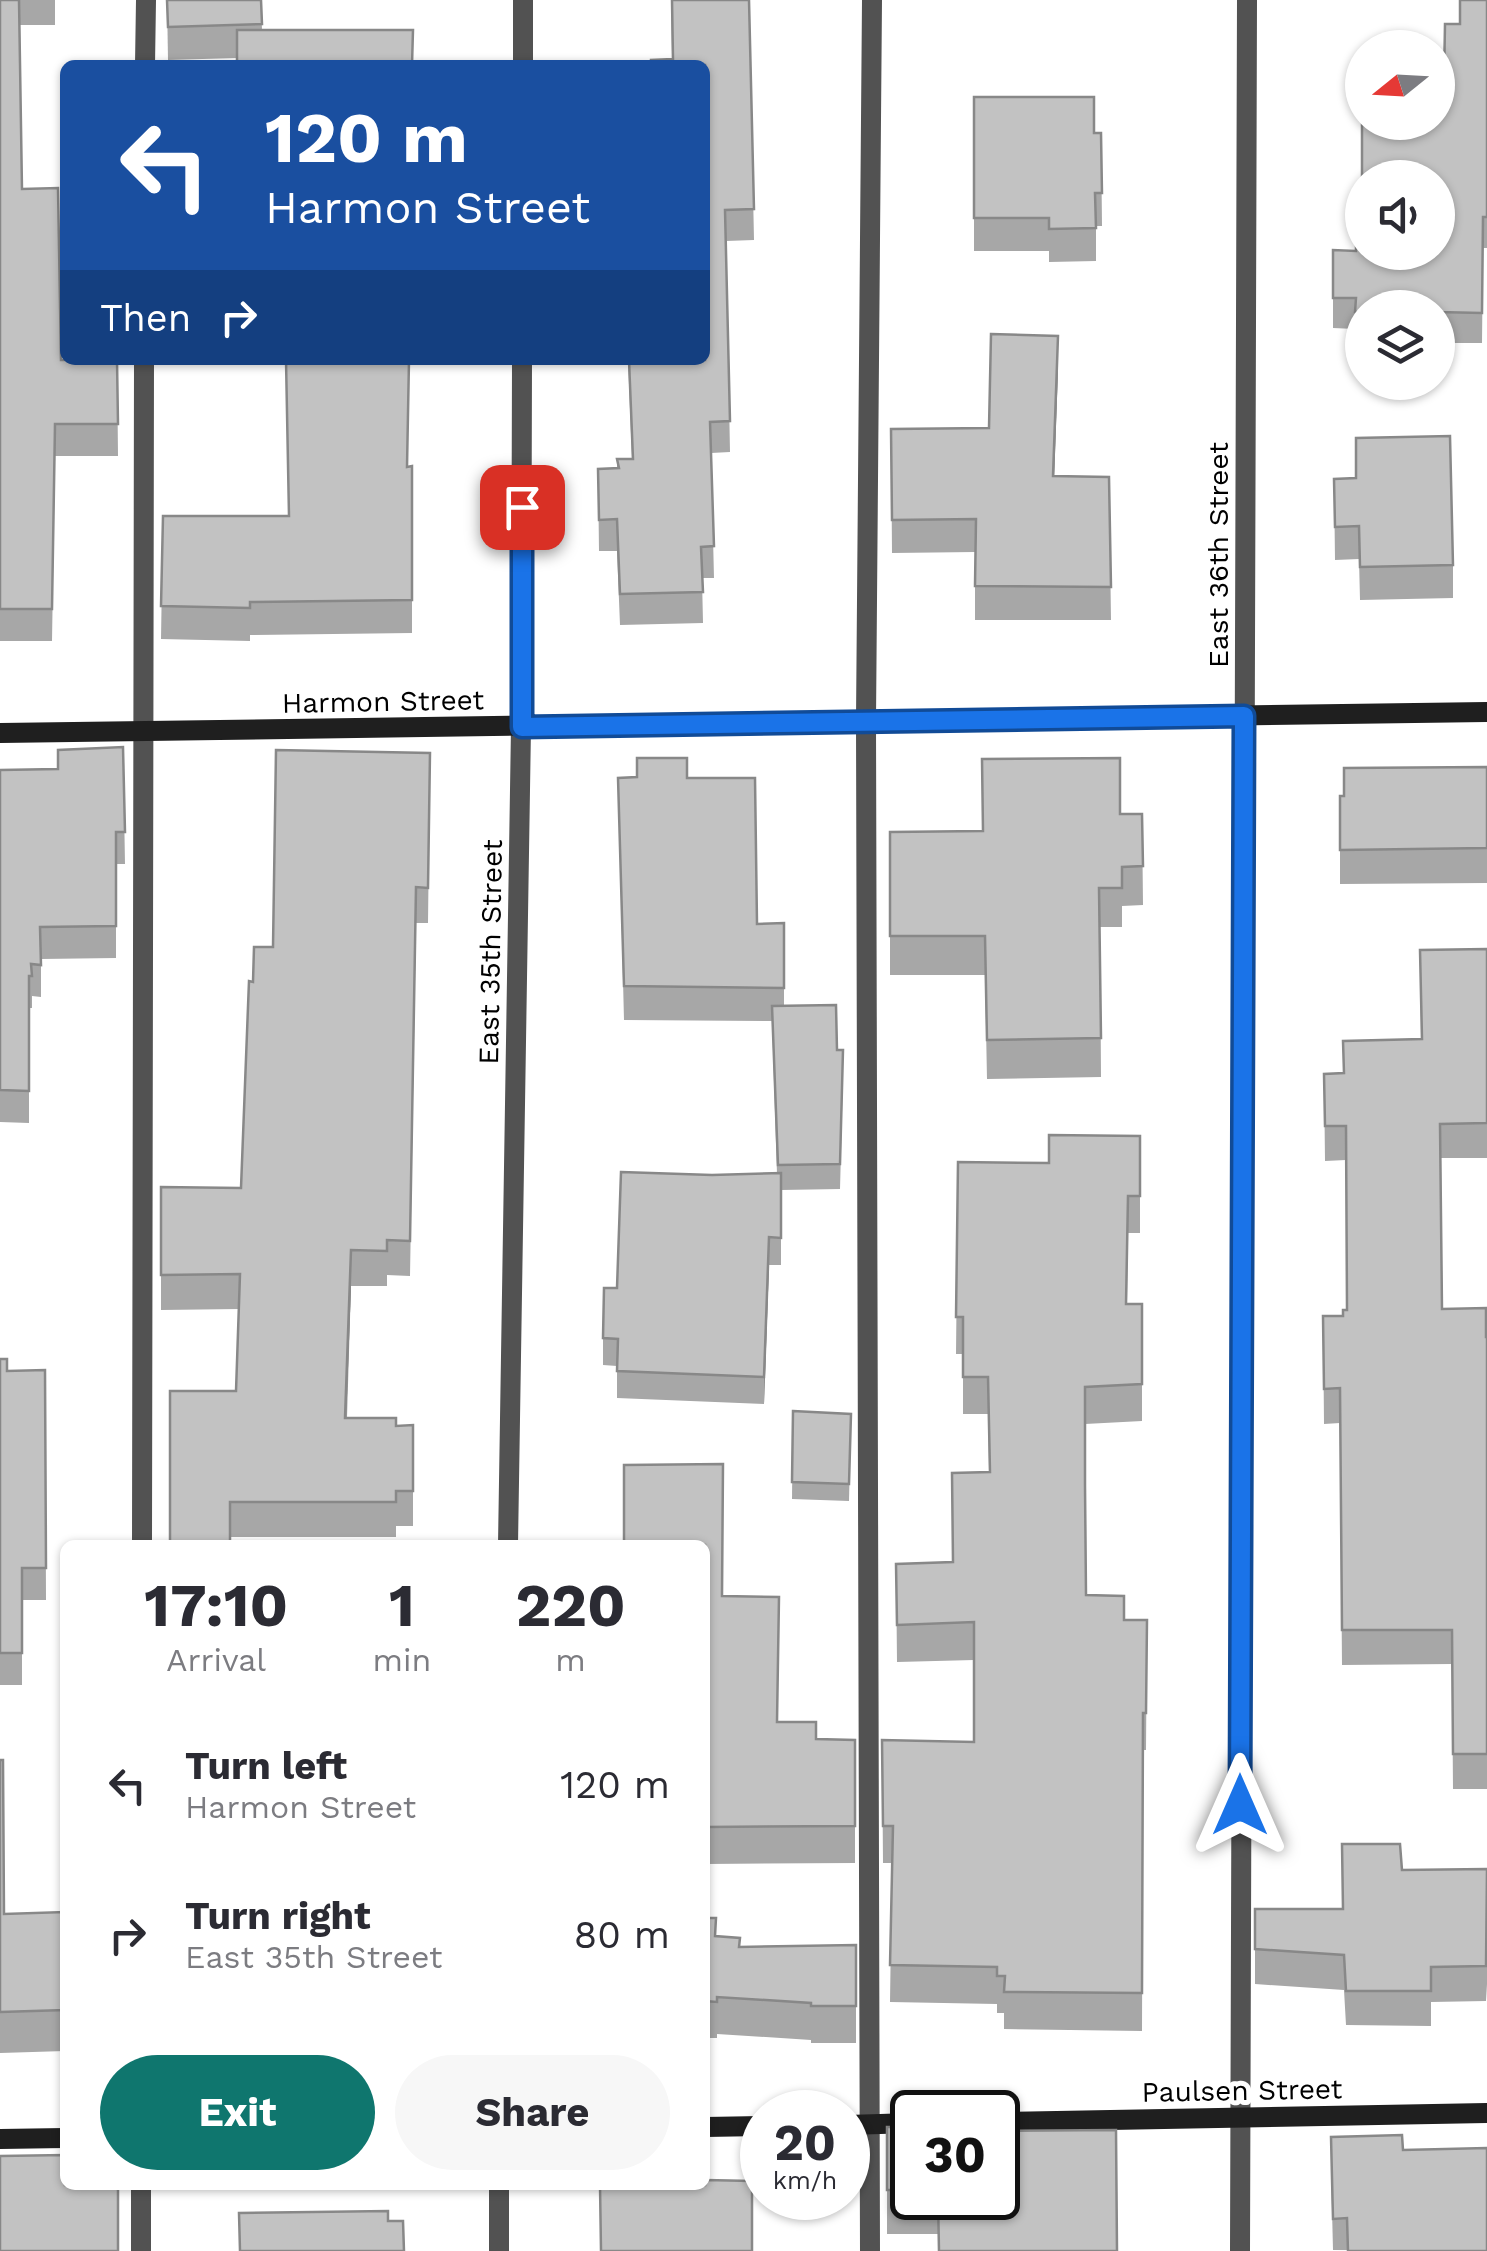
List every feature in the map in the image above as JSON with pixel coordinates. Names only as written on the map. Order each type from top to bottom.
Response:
[{"type":"main road","name":"Harmon Street","points":[[0,734],[1487,712]]},
{"type":"main road","name":"Paulsen Street","points":[[1020,2122],[1487,2114]]},
{"type":"main road","points":[[871,2124],[890,2124]]},
{"type":"main road","points":[[710,2127],[740,2126]]},
{"type":"main road","points":[[0,2138],[60,2138]]},
{"type":"street","points":[[145,60],[146,0]]},
{"type":"street","points":[[523,60],[524,0]]},
{"type":"street","points":[[870,2251],[866,721],[872,0]]},
{"type":"street","name":"East 36th Street","points":[[1240,2251],[1247,0]]},
{"type":"street","points":[[142,1540],[144,365]]},
{"type":"street","name":"East 35th Street","points":[[508,1540],[522,727],[522,365]]},
{"type":"street","points":[[141,2190],[141,2251]]},
{"type":"street","points":[[499,2190],[499,2251]]},
{"type":"building","points":[[0,0],[19,0],[22,189],[58,188],[60,365],[117,365],[118,424],[55,424],[52,609],[0,609]]},
{"type":"building","points":[[167,0],[261,0],[262,24],[168,27]]},
{"type":"building","points":[[672,0],[749,0],[754,209],[725,210],[730,421],[710,422],[714,546],[701,547],[703,592],[620,594],[617,519],[599,520],[598,469],[619,468],[617,459],[633,459],[629,365],[710,365],[710,60],[651,60],[673,59]]},
{"type":"building","points":[[1460,0],[1487,0],[1487,217],[1483,217],[1482,313],[1455,312],[1455,290],[1345,290],[1345,298],[1333,298],[1333,250],[1345,251],[1345,270],[1455,270],[1455,160],[1362,160],[1362,140],[1455,140],[1455,30],[1445,30],[1445,24],[1460,24]]},
{"type":"building","points":[[237,30],[413,30],[412,60],[237,60]]},
{"type":"building","points":[[974,97],[1094,97],[1094,133],[1101,133],[1102,193],[1095,193],[1096,228],[1049,229],[1049,218],[974,218]]},
{"type":"building","points":[[991,334],[1058,336],[1053,476],[1109,477],[1111,587],[975,586],[976,519],[892,520],[891,429],[989,428]]},
{"type":"building","points":[[286,365],[409,365],[407,467],[412,466],[412,600],[250,602],[250,608],[161,606],[163,516],[289,516]]},
{"type":"building","points":[[1450,436],[1453,565],[1360,567],[1359,526],[1335,527],[1334,479],[1356,478],[1356,438]]},
{"type":"building","points":[[123,747],[125,832],[116,832],[116,926],[40,927],[41,965],[31,964],[29,976],[29,1091],[0,1090],[0,770],[58,769],[58,750]]},
{"type":"building","points":[[276,750],[430,753],[428,888],[416,887],[410,1241],[387,1240],[387,1251],[351,1250],[345,1418],[396,1418],[396,1426],[413,1425],[413,1491],[396,1491],[396,1502],[230,1502],[230,1540],[170,1540],[170,1391],[236,1391],[240,1274],[161,1275],[161,1187],[241,1188],[249,981],[253,982],[254,947],[273,947]]},
{"type":"building","points":[[637,758],[687,758],[687,778],[755,778],[757,924],[784,923],[784,988],[624,986],[618,778],[637,777]]},
{"type":"building","points":[[1120,758],[1120,814],[1142,814],[1143,866],[1122,867],[1122,888],[1099,888],[1101,1038],[987,1040],[985,936],[890,936],[890,832],[983,831],[982,759]]},
{"type":"building","points":[[1487,767],[1487,848],[1340,850],[1344,768]]},
{"type":"building","points":[[1487,949],[1487,1123],[1440,1124],[1442,1309],[1486,1308],[1487,1337],[1487,1754],[1453,1754],[1452,1630],[1342,1630],[1340,1388],[1324,1389],[1323,1316],[1343,1316],[1343,1310],[1347,1310],[1346,1126],[1325,1126],[1324,1074],[1344,1073],[1343,1041],[1422,1039],[1420,950]]},
{"type":"building","points":[[836,1005],[837,1050],[843,1050],[840,1164],[778,1165],[772,1006]]},
{"type":"building","points":[[1049,1135],[1140,1136],[1140,1196],[1128,1196],[1126,1304],[1142,1304],[1142,1384],[1085,1387],[1085,1485],[1086,1595],[1124,1596],[1124,1620],[1147,1620],[1142,1993],[1004,1992],[1005,1976],[997,1976],[997,1967],[890,1965],[893,1826],[883,1826],[882,1740],[974,1742],[974,1622],[897,1625],[896,1564],[953,1562],[952,1473],[990,1472],[988,1377],[963,1377],[963,1317],[956,1317],[958,1162],[1049,1163]]},
{"type":"building","points":[[621,1172],[781,1173],[781,1238],[769,1237],[764,1377],[617,1371],[618,1339],[603,1338],[604,1288],[617,1288]]},
{"type":"building","points":[[0,1359],[7,1359],[7,1371],[45,1370],[46,1568],[22,1568],[22,1653],[0,1653]]},
{"type":"building","points":[[793,1411],[851,1414],[849,1484],[792,1482]]},
{"type":"building","points":[[723,1464],[722,1596],[779,1597],[777,1722],[816,1722],[816,1739],[855,1740],[855,1826],[710,1827],[710,1540],[624,1540],[624,1465]]},
{"type":"building","points":[[3,1760],[4,1914],[60,1912],[60,2010],[0,2012]]},
{"type":"building","points":[[1342,1844],[1400,1844],[1402,1870],[1487,1869],[1486,1966],[1431,1967],[1431,1991],[1346,1991],[1344,1955],[1255,1949],[1255,1909],[1343,1909]]},
{"type":"building","points":[[710,1918],[716,1918],[715,1936],[740,1938],[739,1947],[856,1945],[856,2006],[717,1997],[717,2002],[710,2001]]},
{"type":"building","points":[[887,2127],[890,2127],[890,2190]]},
{"type":"building","points":[[1116,2130],[1117,2251],[939,2251],[938,2220],[1020,2220],[1020,2131]]},
{"type":"building","points":[[1402,2135],[1403,2150],[1487,2148],[1487,2251],[1348,2251],[1347,2218],[1333,2219],[1331,2137]]},
{"type":"building","points":[[60,2155],[60,2190],[118,2190],[118,2251],[0,2251],[0,2156]]},
{"type":"building","points":[[710,2180],[740,2181],[740,2220],[752,2220],[752,2251],[601,2251],[600,2190],[710,2190]]},
{"type":"building","points":[[388,2211],[388,2221],[403,2221],[404,2251],[240,2251],[239,2213]]},
{"type":"route","points":[[522,507],[522,727],[1244,716],[1240,1805]]}]
